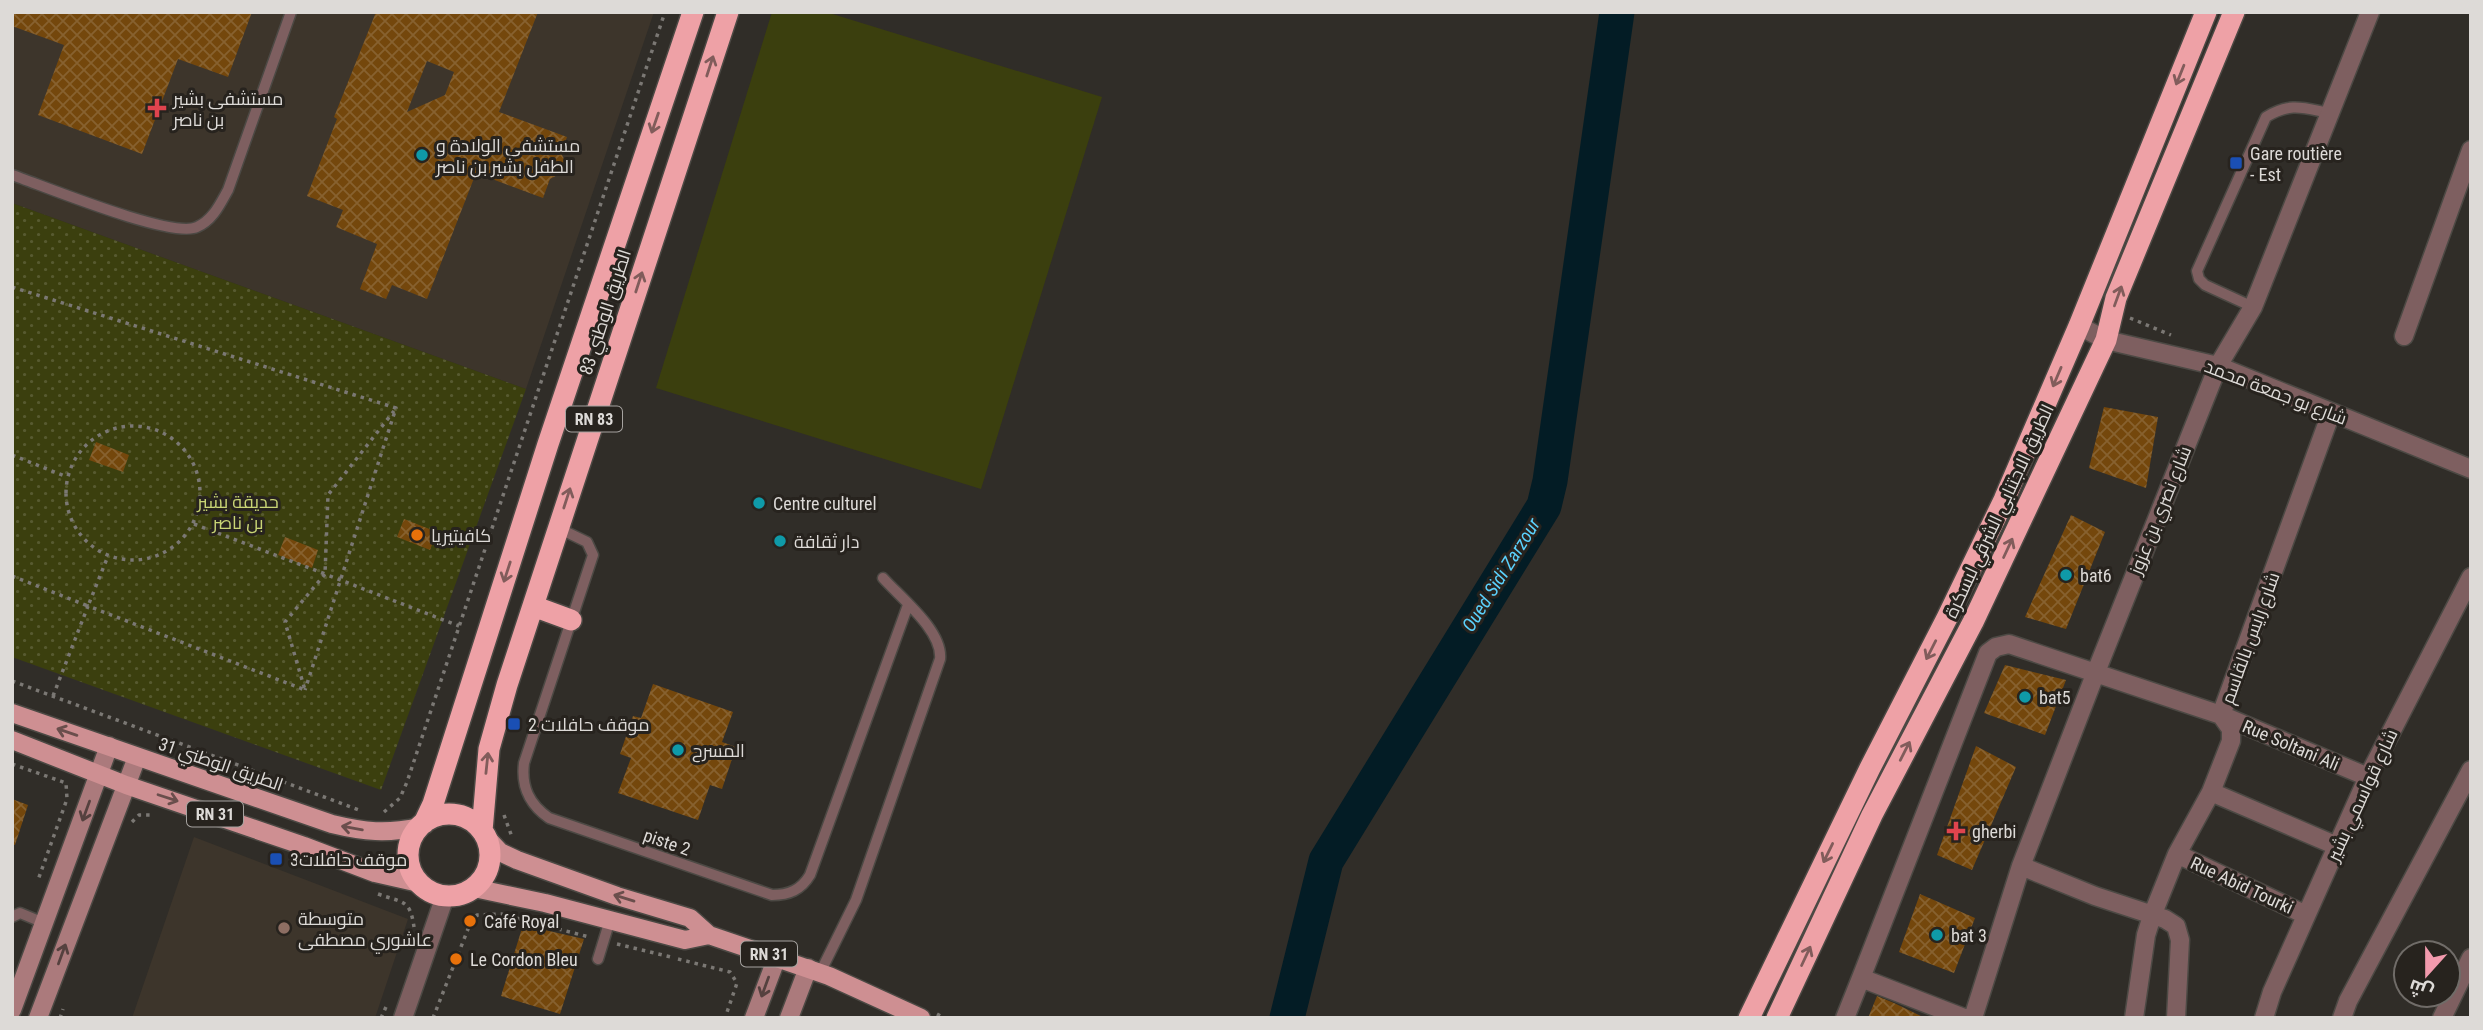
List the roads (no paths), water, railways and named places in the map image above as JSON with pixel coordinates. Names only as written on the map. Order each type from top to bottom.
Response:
[{"type":"highway","name":"الطريق الوطني 83","points":[[422,825],[433,804],[548,444],[693,12]]},
{"type":"highway","name":"الطريق الوطني 83","points":[[484,834],[483,799],[489,749],[558,528],[728,12]]},
{"type":"highway","name":"الطريق الاجتنابي الشرقي لبسكرة","points":[[1749,1018],[2004,500],[2079,326],[2206,12]]},
{"type":"highway","name":"الطريق الاجتنابي الشرقي لبسكرة","points":[[1777,1018],[1872,815],[1973,622],[2106,340],[2116,298],[2234,12]]},
{"type":"highway","points":[[533,606],[571,620]]},
{"type":"highway","points":[[448,814],[461,816],[473,822],[484,834],[490,850],[489,864],[484,878],[474,888],[462,894],[445,896],[428,890],[411,872],[408,858],[410,844],[422,825],[436,817],[448,814]]},
{"type":"main road","name":"الطريق الوطني 31","points":[[12,713],[332,824],[391,833],[422,825]]},
{"type":"main road","name":"RN 31","points":[[12,740],[127,785],[376,873],[419,883]]},
{"type":"main road","name":"RN 31","points":[[484,834],[500,852],[517,860],[617,896],[690,918],[709,935],[819,972],[921,1018]]},
{"type":"main road","name":"RN 31","points":[[474,888],[610,919],[685,940],[709,935]]},
{"type":"street","name":"شارع نصري بن عزوز","points":[[1963,1017],[2218,366],[2253,307],[2371,12]]},
{"type":"street","points":[[2404,336],[2471,150]]},
{"type":"street","name":"شارع بو جمعة محمد","points":[[2079,326],[2106,340],[2218,366],[2471,468]]},
{"type":"street","name":"شارع رايس بالقاسم","points":[[2134,1018],[2146,935],[2152,916],[2177,854],[2211,792],[2231,741],[2231,729],[2221,715],[2332,413]]},
{"type":"street","name":"شارع قواسمي بشير","points":[[2264,1018],[2272,992],[2368,777],[2471,577]]},
{"type":"street","name":"Rue Soltani Ali","points":[[1845,1018],[1989,653],[1996,647],[2009,644],[2221,715],[2368,777]]},
{"type":"street","points":[[12,1010],[109,746]]},
{"type":"street","points":[[38,1018],[137,757]]},
{"type":"street","points":[[2342,1018],[2348,1001],[2471,770]]},
{"type":"street","points":[[2211,792],[2337,846]]},
{"type":"street","name":"Rue Abid Tourki","points":[[2177,854],[2306,915]]},
{"type":"street","points":[[2021,866],[2095,896],[2172,922],[2179,933],[2176,1018]]},
{"type":"street","points":[[403,1018],[445,896]]},
{"type":"street","points":[[754,1018],[777,957]]},
{"type":"street","points":[[2442,1018],[2471,958]]},
{"type":"street","points":[[789,1018],[819,972]]},
{"type":"street","points":[[1861,978],[1963,1017]]},
{"type":"lane","points":[[12,175],[153,224],[181,230],[197,228],[214,215],[228,190],[291,12]]},
{"type":"lane","points":[[2253,307],[2205,285],[2199,279],[2197,271],[2266,117],[2280,109],[2295,106],[2330,113]]},
{"type":"lane","name":"piste 2","points":[[558,528],[587,542],[593,555],[524,762],[524,784],[533,804],[540,812],[560,822],[772,895],[782,895],[799,888],[810,875],[908,605]]},
{"type":"lane","points":[[819,972],[856,900],[940,659],[940,646],[934,633],[883,578]]},
{"type":"lane","points":[[12,916],[20,913],[44,923]]},
{"type":"lane","points":[[598,959],[610,919]]},
{"type":"waterway","name":"Oued Sidi Zarzour","points":[[1287,1018],[1326,861],[1544,506],[1550,481],[1617,12]]},
{"type":"place","name":"مستشفى بشير بن ناصر","points":[[157,108]]},
{"type":"place","name":"مستشفى الولادة و الطفل بشير بن ناصر","points":[[422,155]]},
{"type":"place","name":"Gare routière - Est","points":[[2236,163]]},
{"type":"place","name":"Centre culturel","points":[[759,503]]},
{"type":"place","name":"كافيتيريا","points":[[417,535]]},
{"type":"place","name":"دار ثقافة","points":[[780,541]]},
{"type":"place","name":"bat6","points":[[2066,575]]},
{"type":"place","name":"bat5","points":[[2025,697]]},
{"type":"place","name":"موقف حافلات 2","points":[[514,724]]},
{"type":"place","name":"المسرح","points":[[678,750]]},
{"type":"place","name":"gherbi","points":[[1956,831]]},
{"type":"place","name":"موقف حافلات3","points":[[276,859]]},
{"type":"place","name":"Café Royal","points":[[470,921]]},
{"type":"place","name":"متوسطة عاشوري مصطفى","points":[[284,928]]},
{"type":"place","name":"bat 3","points":[[1937,935]]},
{"type":"place","name":"Le Cordon Bleu","points":[[456,959]]},
{"type":"park label","name":"حديقة بشير بن ناصر","points":[[238,511]]}]
